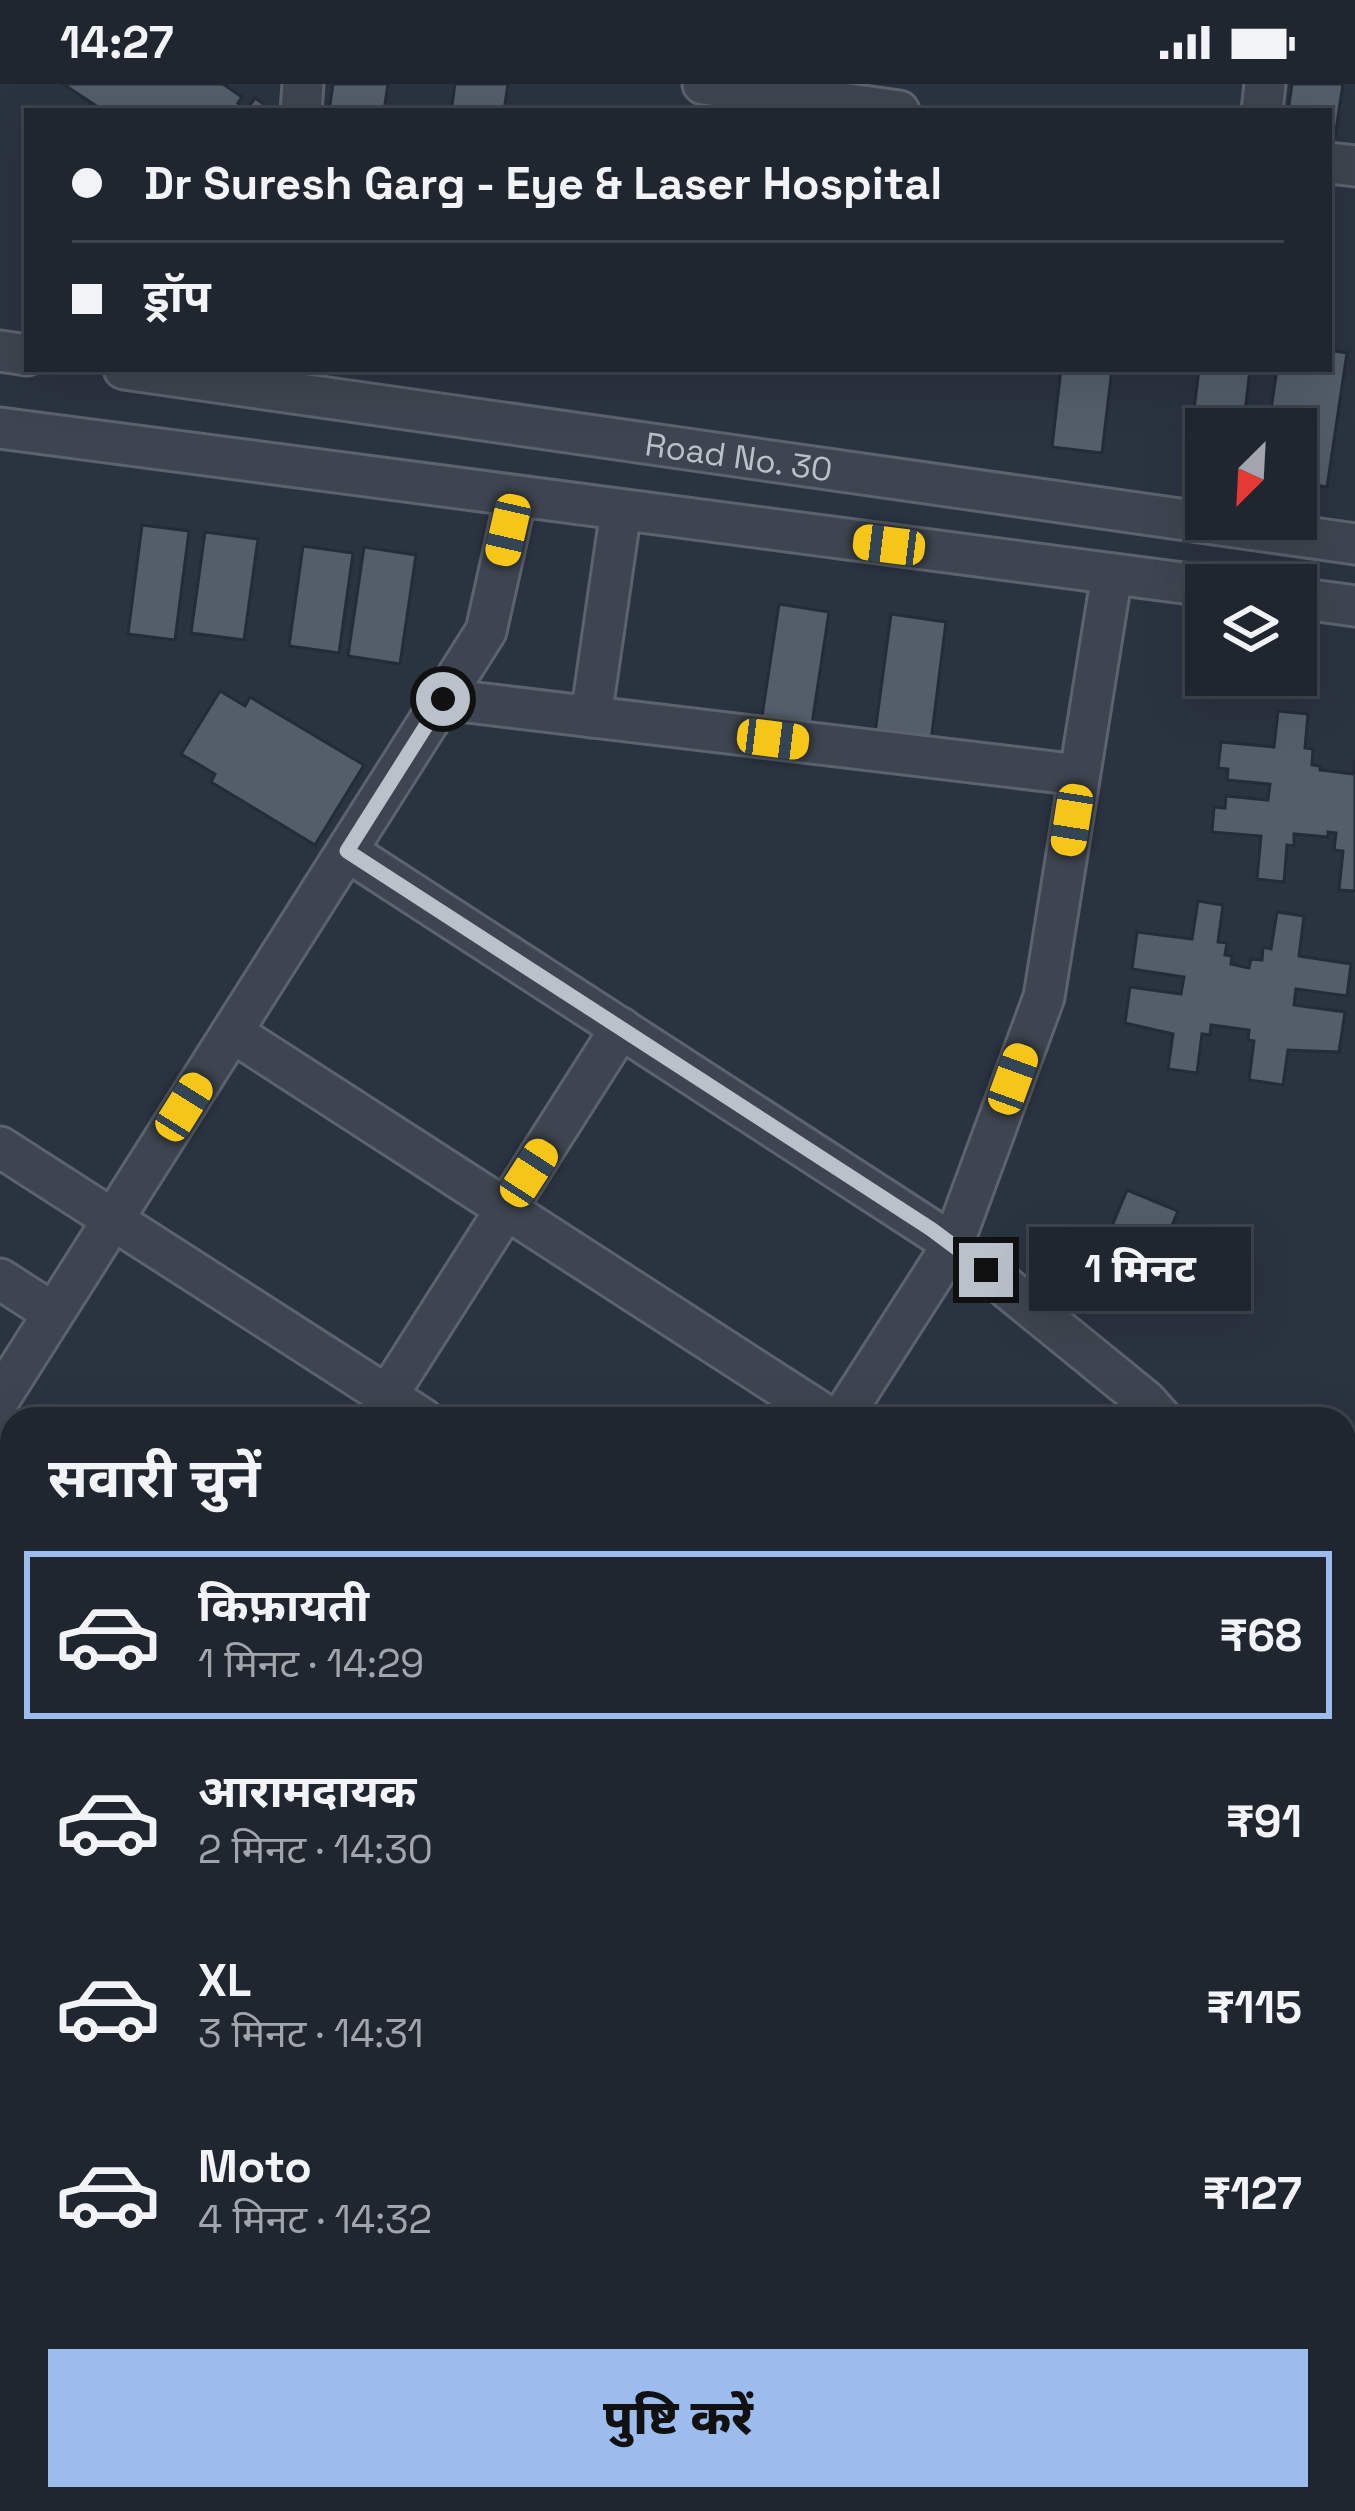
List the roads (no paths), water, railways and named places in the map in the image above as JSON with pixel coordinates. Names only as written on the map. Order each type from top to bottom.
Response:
[{"type":"street","points":[[704,84],[877,108]]},
{"type":"street","name":"Road No. 30","points":[[165,372],[274,380],[1355,544]]},
{"type":"street","name":"Road No. 30","points":[[0,428],[1185,583]]},
{"type":"street","points":[[0,1398],[486,631],[516,497]]},
{"type":"street","points":[[591,717],[621,510]]},
{"type":"street","points":[[849,1407],[953,1244],[1044,997],[1112,574]]},
{"type":"street","points":[[1317,601],[1355,606]]},
{"type":"street","points":[[443,699],[1079,775]]},
{"type":"street","points":[[347,851],[953,1244],[1151,1407]]},
{"type":"street","points":[[387,1396],[620,1028]]},
{"type":"street","points":[[232,1032],[812,1407]]},
{"type":"street","points":[[0,1147],[404,1407]]},
{"type":"street","points":[[0,1279],[53,1313]]}]
